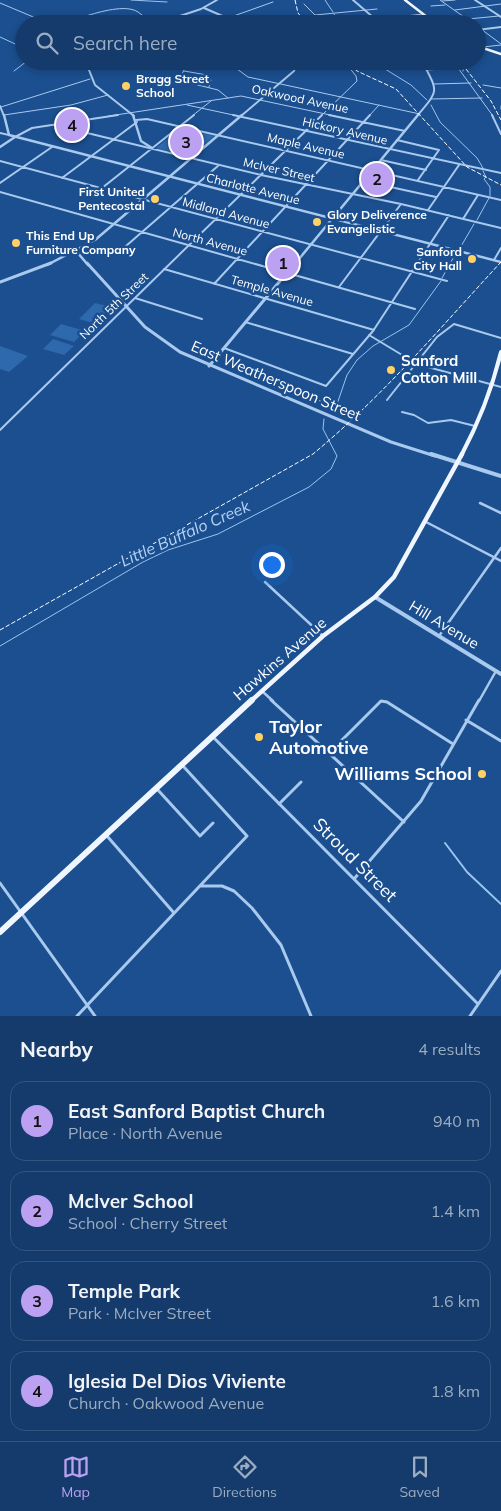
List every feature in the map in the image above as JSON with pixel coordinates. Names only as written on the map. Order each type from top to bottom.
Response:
[{"type":"main road","points":[[405,0],[423,14]]},
{"type":"main road","points":[[486,49],[501,54]]},
{"type":"main road","name":"Hawkins Avenue","points":[[0,932],[323,636],[375,597],[400,570],[477,427],[493,385],[501,352]]},
{"type":"street","points":[[182,15],[204,8],[217,0]]},
{"type":"street","points":[[353,0],[370,15]]},
{"type":"street","points":[[441,1],[455,0]]},
{"type":"street","points":[[475,0],[500,17]]},
{"type":"street","points":[[441,1],[462,15]]},
{"type":"street","points":[[236,15],[273,2]]},
{"type":"street","points":[[0,3],[29,15]]},
{"type":"street","points":[[304,4],[315,15],[376,9]]},
{"type":"street","points":[[431,6],[446,4]]},
{"type":"street","points":[[455,10],[501,4]]},
{"type":"street","points":[[204,8],[221,15]]},
{"type":"street","points":[[89,15],[105,10],[131,10],[139,15]]},
{"type":"street","points":[[415,15],[423,14]]},
{"type":"street","points":[[486,18],[500,17]]},
{"type":"street","points":[[486,29],[501,27]]},
{"type":"street","points":[[486,33],[501,44]]},
{"type":"street","points":[[486,47],[501,44]]},
{"type":"street","points":[[88,70],[90,79],[130,113],[136,121],[141,141],[152,148]]},
{"type":"street","points":[[238,70],[245,76],[278,84],[420,114]]},
{"type":"street","points":[[0,282],[77,252],[143,200],[294,70]]},
{"type":"street","name":"North 5th Street","points":[[0,430],[358,80],[351,70]]},
{"type":"street","points":[[209,366],[431,99],[436,91],[426,70]]},
{"type":"street","points":[[209,87],[211,80],[207,75],[184,71],[180,78],[184,83],[221,91],[228,98]]},
{"type":"street","points":[[463,71],[491,112],[501,134]]},
{"type":"street","points":[[9,136],[0,106],[90,79]]},
{"type":"street","points":[[434,84],[471,83]]},
{"type":"street","points":[[483,86],[501,88]]},
{"type":"street","points":[[496,91],[497,87]]},
{"type":"street","points":[[4,115],[71,105],[108,95]]},
{"type":"street","name":"Oakwood Avenue","points":[[15,138],[32,128],[244,96],[405,131]]},
{"type":"street","points":[[431,99],[482,98]]},
{"type":"street","points":[[102,188],[212,100]]},
{"type":"street","name":"Hickory Avenue","points":[[186,104],[433,160],[501,173]]},
{"type":"street","points":[[214,284],[379,105]]},
{"type":"street","name":"Maple Avenue","points":[[136,121],[147,119],[181,126],[501,200]]},
{"type":"street","points":[[62,178],[136,121]]},
{"type":"street","name":"McIver Street","points":[[54,125],[261,175],[401,204],[501,228]]},
{"type":"street","name":"Charlotte Avenue","points":[[0,134],[501,262]]},
{"type":"street","points":[[0,148],[15,138]]},
{"type":"street","points":[[397,140],[439,150],[417,181]]},
{"type":"street","points":[[0,183],[52,147]]},
{"type":"street","points":[[381,160],[426,170]]},
{"type":"street","name":"Midland Avenue","points":[[0,161],[447,281]]},
{"type":"street","points":[[126,246],[219,165]]},
{"type":"street","points":[[428,210],[459,165]]},
{"type":"street","points":[[364,180],[436,197]]},
{"type":"street","name":"North Avenue","points":[[0,192],[415,309]]},
{"type":"street","points":[[463,219],[478,195]]},
{"type":"street","points":[[338,287],[401,204]]},
{"type":"street","points":[[224,348],[326,386],[370,336],[414,272],[449,216]]},
{"type":"street","points":[[494,260],[501,248]]},
{"type":"street","name":"East Weatherspoon Street","points":[[77,252],[145,327],[161,340],[209,366],[357,429],[457,464],[501,476]]},
{"type":"street","points":[[65,258],[84,259]]},
{"type":"street","name":"Temple Avenue","points":[[164,269],[374,330]]},
{"type":"street","points":[[135,298],[202,319]]},
{"type":"street","points":[[245,322],[353,354]]},
{"type":"street","points":[[387,400],[434,340],[448,326],[454,324],[501,338]]},
{"type":"street","points":[[370,336],[417,364],[501,387]]},
{"type":"street","points":[[402,412],[414,415],[428,424],[451,420],[477,427]]},
{"type":"street","points":[[480,503],[501,514]]},
{"type":"street","points":[[426,522],[501,562]]},
{"type":"street","points":[[439,636],[501,548]]},
{"type":"street","points":[[266,582],[323,636]]},
{"type":"street","name":"Hill Avenue","points":[[375,597],[499,672]]},
{"type":"street","points":[[354,879],[421,801],[466,720],[499,672]]},
{"type":"street","points":[[262,691],[404,822]]},
{"type":"street","points":[[329,753],[364,716],[382,701],[387,702],[453,744]]},
{"type":"street","points":[[466,720],[501,741]]},
{"type":"street","name":"Stroud Street","points":[[212,736],[478,1004]]},
{"type":"street","points":[[77,1016],[247,836],[182,764]]},
{"type":"street","points":[[279,804],[301,782]]},
{"type":"street","points":[[156,788],[200,836],[213,823]]},
{"type":"street","points":[[106,835],[174,913]]},
{"type":"street","points":[[0,883],[95,1016]]},
{"type":"street","points":[[199,886],[216,886],[234,891],[252,908],[281,945],[311,1016]]},
{"type":"street","points":[[470,1016],[501,971]]},
{"type":"shaded area","points":[[181,128],[214,136],[191,156],[156,148]]},
{"type":"shaded area","points":[[95,303],[112,307],[96,324],[79,319]]},
{"type":"shaded area","points":[[61,324],[85,331],[74,342],[50,335]]},
{"type":"shaded area","points":[[53,339],[74,346],[64,355],[43,349]]},
{"type":"shaded area","points":[[0,346],[28,356],[9,372],[0,369]]},
{"type":"waterway","points":[[131,0],[167,2]]},
{"type":"waterway","name":"Little Buffalo Creek","points":[[325,0],[333,12]]},
{"type":"waterway","points":[[0,37],[15,44]]},
{"type":"waterway","name":"Little Buffalo Creek","points":[[387,70],[411,85],[427,100]]},
{"type":"waterway","name":"Little Buffalo Creek","points":[[431,105],[440,122],[477,158],[483,168]]},
{"type":"waterway","name":"Little Buffalo Creek","points":[[483,171],[486,177],[484,179],[490,187],[490,196]]},
{"type":"waterway","name":"Little Buffalo Creek","points":[[477,220],[489,198]]},
{"type":"waterway","name":"Little Buffalo Creek","points":[[460,248],[474,224]]},
{"type":"waterway","name":"Little Buffalo Creek","points":[[442,278],[456,253]]},
{"type":"waterway","name":"Little Buffalo Creek","points":[[335,410],[347,375],[357,360],[373,346],[409,325],[441,281]]},
{"type":"waterway","points":[[284,384],[335,408]]},
{"type":"waterway","name":"Little Buffalo Creek","points":[[0,646],[143,562],[168,550],[218,534],[309,487],[331,469],[337,456],[323,429],[324,419]]},
{"type":"waterway","points":[[445,843],[467,872],[501,904]]},
{"type":"railway","points":[[295,0],[300,15]]},
{"type":"railway","points":[[356,70],[396,89],[467,167],[501,185]]},
{"type":"railway","points":[[467,70],[491,101],[501,120]]},
{"type":"railway","points":[[0,630],[313,454],[387,386],[501,262]]},
{"type":"place","name":"Bragg Street School","points":[[126,86]]},
{"type":"place","name":"Iglesia Del Dios Viviente","points":[[72,125]]},
{"type":"place","name":"Temple Park","points":[[186,142]]},
{"type":"place","name":"McIver School","points":[[377,179]]},
{"type":"place","name":"First United Pentecostal","points":[[155,199]]},
{"type":"place","name":"Glory Deliverence Evangelistic","points":[[317,222]]},
{"type":"place","name":"This End Up Furniture Company","points":[[16,243]]},
{"type":"place","name":"Sanford City Hall","points":[[472,259]]},
{"type":"place","name":"East Sanford Baptist Church","points":[[283,263]]},
{"type":"place","name":"Sanford Cotton Mill","points":[[391,370]]},
{"type":"place","name":"Taylor Automotive","points":[[259,737]]},
{"type":"place","name":"Williams School","points":[[482,774]]}]
